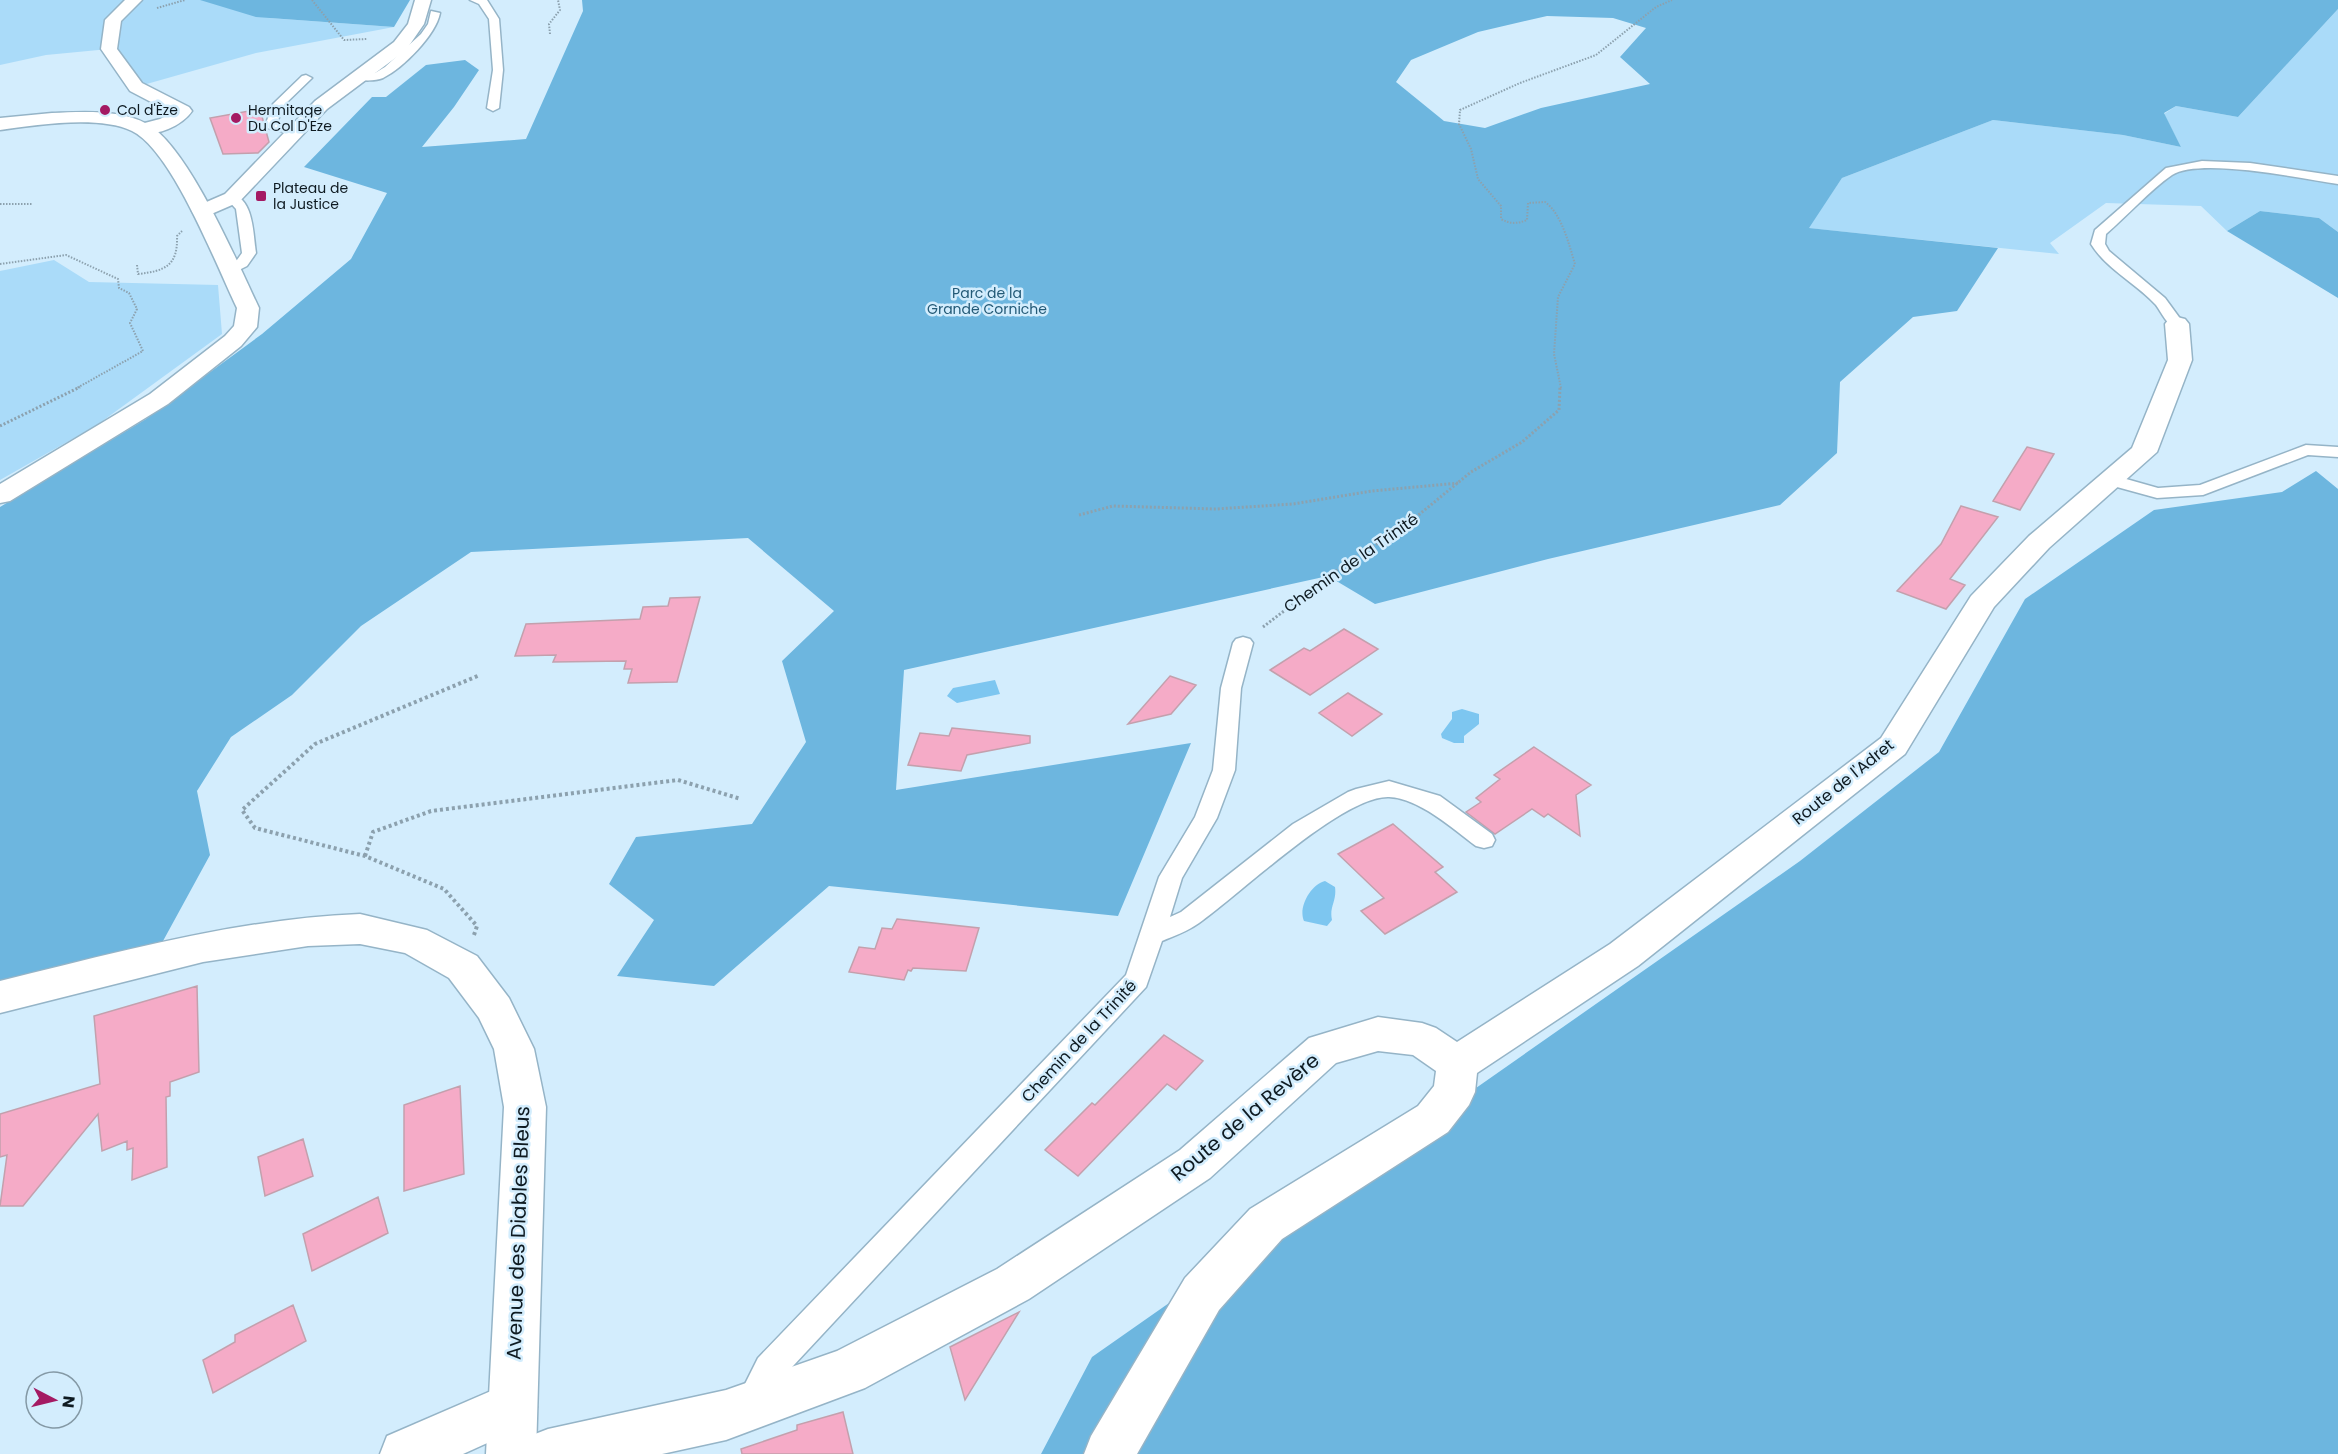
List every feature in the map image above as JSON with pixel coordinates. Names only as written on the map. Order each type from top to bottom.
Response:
[{"type":"street","points":[[0,123],[81,118],[105,120],[144,129],[181,116],[183,111],[136,87],[109,50],[113,20],[134,0]]},
{"type":"street","points":[[202,211],[232,198],[337,92],[399,46],[429,5]]},
{"type":"street","points":[[0,495],[127,420],[233,341],[245,327],[248,308],[202,211],[161,145],[144,129]]},
{"type":"street","name":"Route de l'Adret","points":[[1457,1064],[1624,955],[1893,746],[1982,602],[2039,542],[2144,452],[2180,360],[2177,324]]},
{"type":"street","name":"Avenue des Diables Bleus","points":[[0,997],[203,947],[308,931],[360,929],[414,940],[463,967],[495,1009],[514,1049],[525,1107],[512,1431]]},
{"type":"street","name":"Route de la Revère","points":[[548,1454],[749,1408],[848,1371],[1013,1284],[1195,1164],[1323,1050],[1378,1034],[1422,1040],[1457,1064]]},
{"type":"street","points":[[1109,1454],[1202,1294],[1266,1224],[1433,1119],[1454,1092],[1457,1064]]},
{"type":"street","points":[[405,1454],[512,1431]]},
{"type":"lane","points":[[475,0],[483,2],[494,19],[498,70],[493,108]]},
{"type":"lane","points":[[359,77],[378,76],[425,36],[433,24],[429,5]]},
{"type":"lane","points":[[295,132],[271,126],[277,106],[306,78]]},
{"type":"lane","points":[[2177,324],[2160,301],[2104,254],[2098,244],[2100,233],[2170,171],[2202,165],[2250,167],[2338,180]]},
{"type":"lane","points":[[229,271],[242,263],[249,253],[242,208],[232,198]]},
{"type":"lane","points":[[2112,480],[2157,493],[2203,490],[2306,450],[2338,452]]},
{"type":"lane","name":"Chemin de la Trinité","points":[[749,1408],[769,1369],[1137,980],[1154,935],[1171,877],[1206,818],[1224,770],[1231,688],[1243,644]]},
{"type":"lane","points":[[1154,935],[1189,918],[1301,830],[1356,797],[1389,789],[1432,802],[1484,840]]},
{"type":"path","points":[[312,0],[344,40],[377,39],[399,46]]},
{"type":"path","points":[[550,34],[549,24],[560,10],[558,0]]},
{"type":"path","name":"Chemin de la Trinité","points":[[1243,644],[1356,556],[1399,531],[1471,472],[1522,442],[1559,410],[1561,391],[1554,354],[1558,297],[1575,264],[1550,206],[1539,201],[1528,203],[1527,220],[1518,224],[1508,224],[1501,219],[1501,206],[1478,179],[1471,149],[1459,124],[1460,110],[1520,83],[1596,55],[1656,7],[1672,0]]},
{"type":"path","points":[[0,204],[33,204]]},
{"type":"path","points":[[137,266],[138,274],[166,269],[175,259],[178,248],[177,236],[202,211]]},
{"type":"path","points":[[0,264],[66,255],[118,279],[119,288],[129,293],[137,309],[130,323],[143,351],[66,395],[0,426]]},
{"type":"path","points":[[1079,515],[1113,506],[1216,509],[1293,504],[1372,491],[1459,483]]},
{"type":"path","points":[[463,967],[477,926],[444,888],[365,856],[255,828],[242,810],[315,744],[480,675]]},
{"type":"path","points":[[365,856],[373,832],[430,811],[678,780],[741,799]]},
{"type":"shaded area","points":[[0,0],[308,0],[269,18],[394,27],[256,53],[136,87],[109,49],[46,55],[0,65]]},
{"type":"shaded area","points":[[2338,9],[2338,232],[2319,218],[2260,211],[2227,231],[2201,206],[2106,203],[2050,243],[2059,254],[1808,228],[1842,178],[1993,120],[2123,135],[2181,147],[2164,114],[2176,106],[2238,117]]},
{"type":"shaded area","points":[[54,260],[89,282],[218,285],[222,334],[97,425],[0,480],[0,271]]},
{"type":"shaded area","points":[[995,680],[1000,694],[957,703],[947,696],[953,688]]},
{"type":"shaded area","points":[[1462,709],[1479,714],[1479,724],[1464,736],[1464,743],[1454,743],[1442,738],[1441,734],[1452,719],[1452,712]]},
{"type":"shaded area","points":[[1325,881],[1335,887],[1331,911],[1332,920],[1327,926],[1304,921],[1304,904],[1310,892]]},
{"type":"green space","points":[[200,0],[410,0],[394,27],[256,17]]},
{"type":"green space","name":"Parc de la Grande Corniche","points":[[582,0],[2338,0],[2338,9],[2238,117],[2176,106],[2164,113],[2181,147],[2123,135],[1993,120],[1842,178],[1809,228],[1998,248],[1957,311],[1913,317],[1840,382],[1837,453],[1780,505],[1548,559],[1375,604],[1328,576],[904,670],[896,790],[1191,743],[1118,916],[829,886],[714,986],[617,976],[654,920],[609,884],[636,837],[752,824],[806,742],[782,661],[834,611],[748,538],[471,552],[361,626],[292,695],[231,737],[197,791],[210,855],[163,941],[0,981],[0,507],[146,419],[262,334],[351,259],[387,193],[304,167],[372,97],[386,97],[426,65],[465,60],[479,70],[454,107],[422,147],[526,139],[583,11]],"holes":[[[1547,16],[1613,18],[1646,28],[1620,57],[1650,84],[1541,108],[1485,128],[1444,121],[1396,82],[1411,60],[1478,32]]]},
{"type":"green space","points":[[2260,211],[2319,218],[2338,232],[2338,298],[2227,231]]},
{"type":"green space","points":[[2316,471],[2338,489],[2338,1454],[1041,1454],[1092,1357],[1800,861],[1939,752],[2025,599],[2154,510],[2282,492]]},
{"type":"building","points":[[260,109],[269,142],[258,153],[223,154],[210,118]]},
{"type":"building","points":[[2027,447],[2054,454],[2020,510],[1993,501]]},
{"type":"building","points":[[1961,506],[1998,517],[1950,579],[1965,585],[1946,609],[1897,591],[1941,544]]},
{"type":"building","points":[[700,597],[677,682],[628,683],[632,669],[624,669],[626,661],[553,662],[556,655],[515,656],[526,624],[640,619],[643,607],[668,606],[670,598]]},
{"type":"building","points":[[1344,629],[1378,649],[1310,695],[1270,670],[1304,648],[1310,651]]},
{"type":"building","points":[[1170,676],[1196,685],[1171,714],[1128,724]]},
{"type":"building","points":[[1348,693],[1382,714],[1352,736],[1319,713]]},
{"type":"building","points":[[952,728],[1030,736],[1030,743],[967,755],[961,771],[908,765],[920,733],[949,736]]},
{"type":"building","points":[[1534,747],[1591,785],[1576,795],[1580,836],[1548,814],[1544,817],[1532,809],[1495,834],[1466,812],[1481,802],[1476,798],[1500,779],[1494,775]]},
{"type":"building","points":[[1393,824],[1443,867],[1435,872],[1457,892],[1385,934],[1361,911],[1384,898],[1338,854]]},
{"type":"building","points":[[897,919],[979,928],[966,971],[913,968],[911,971],[908,970],[904,980],[849,972],[859,947],[875,949],[882,928],[892,929]]},
{"type":"building","points":[[197,986],[199,1072],[170,1082],[170,1096],[166,1097],[167,1167],[132,1180],[133,1148],[127,1150],[127,1141],[102,1151],[98,1114],[23,1206],[0,1206],[7,1155],[0,1157],[0,1114],[100,1084],[94,1016]]},
{"type":"building","points":[[1164,1035],[1203,1061],[1176,1090],[1167,1084],[1078,1176],[1045,1150],[1092,1103],[1095,1105]]},
{"type":"building","points":[[460,1086],[464,1174],[404,1191],[404,1105]]},
{"type":"building","points":[[303,1139],[313,1176],[265,1196],[258,1157]]},
{"type":"building","points":[[378,1197],[388,1233],[312,1271],[303,1234]]},
{"type":"building","points":[[293,1305],[306,1341],[213,1393],[203,1360],[235,1342],[235,1335]]},
{"type":"building","points":[[1019,1312],[965,1400],[950,1347]]},
{"type":"building","points":[[843,1412],[853,1454],[742,1454],[741,1449],[797,1430],[797,1425]]},
{"type":"place","name":"Col d'Èze","points":[[105,110]]},
{"type":"place","name":"Hermitage Du Col D'Eze","points":[[236,118]]},
{"type":"place","name":"Plateau de la Justice","points":[[261,196]]}]
